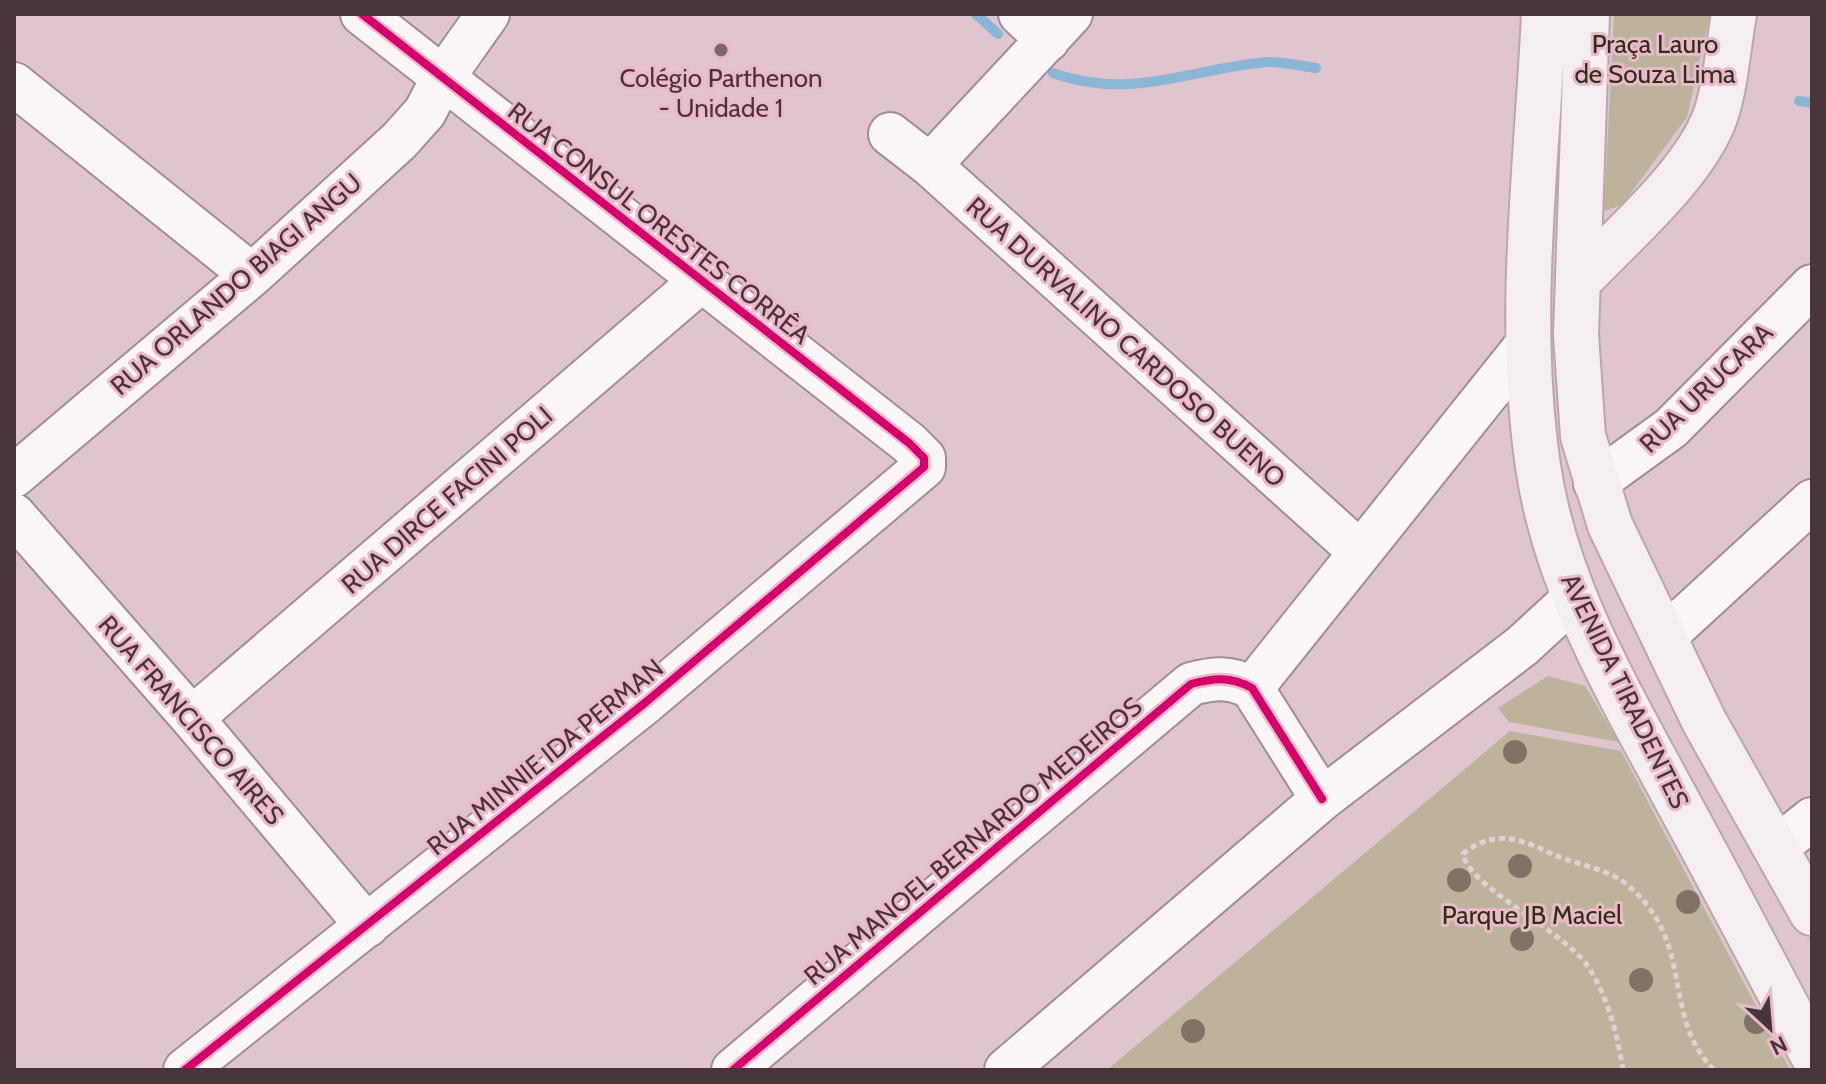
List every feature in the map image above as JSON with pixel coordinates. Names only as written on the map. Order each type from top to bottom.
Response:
[{"type":"main road","name":"AVENIDA TIRADENTES","points":[[1544,14],[1527,344],[1538,466],[1558,555],[1581,613],[1812,1054]]},
{"type":"main road","points":[[1587,14],[1578,282],[1577,394],[1583,436],[1610,525],[1704,721],[1812,913]]},
{"type":"main road","points":[[1578,282],[1679,174],[1700,144],[1715,116],[1734,14]]},
{"type":"street","name":"RUA CONSUL ORESTES CORRÊA","points":[[362,14],[909,443],[924,458],[924,467]]},
{"type":"street","name":"RUA ORLANDO BIAGI ANGU","points":[[14,476],[252,275],[399,141],[425,112],[442,79],[488,14]]},
{"type":"street","points":[[930,165],[1046,23]]},
{"type":"street","points":[[14,84],[252,275]]},
{"type":"street","name":"RUA DURVALINO CARDOSO BUENO","points":[[890,134],[930,165],[1360,552]]},
{"type":"street","name":"RUA DIRCE FACINI POLI","points":[[192,718],[701,281]]},
{"type":"street","name":"RUA URUCARA","points":[[1595,483],[1671,428],[1812,286]]},
{"type":"street","points":[[1322,799],[1252,688],[1527,344]]},
{"type":"street","name":"RUA MINNIE IDA PERMAN","points":[[185,1070],[646,702],[924,467]]},
{"type":"street","points":[[1664,637],[1812,501]]},
{"type":"street","name":"RUA FRANCISCO AIRES","points":[[14,515],[192,718],[367,926]]},
{"type":"street","points":[[1006,1070],[1322,799],[1522,646],[1581,613]]},
{"type":"street","name":"RUA MANOEL BERNARDO MEDEIROS","points":[[733,1070],[1191,684],[1215,677],[1237,680],[1252,688]]},
{"type":"street","points":[[1776,848],[1812,819]]},
{"type":"path","points":[[1623,1070],[1616,1028],[1586,963],[1546,927],[1477,878],[1464,862],[1463,854],[1473,845],[1497,837],[1521,839],[1573,864],[1623,881],[1661,924],[1670,943],[1689,1036],[1714,1070]]},
{"type":"green space","name":"Praça Lauro de Souza Lima","points":[[1614,14],[1710,14],[1687,117],[1622,205],[1604,211]]},
{"type":"green space","points":[[1548,676],[1585,686],[1619,742],[1509,722],[1498,708]]},
{"type":"green space","name":"Parque JB Maciel","points":[[1510,731],[1621,751],[1790,1070],[1107,1070]]},
{"type":"waterway","points":[[976,14],[998,34]]},
{"type":"waterway","points":[[1053,73],[1081,81],[1134,84],[1266,62],[1316,68]]},
{"type":"waterway","points":[[1799,101],[1812,103]]},
{"type":"cycle path","points":[[185,1070],[646,702],[924,467],[924,458],[909,443],[362,14]]},
{"type":"cycle path","points":[[733,1070],[1191,684],[1222,679],[1252,688],[1322,799]]},
{"type":"place","name":"Colégio Parthenon - Unidade 1","points":[[721,50]]}]
